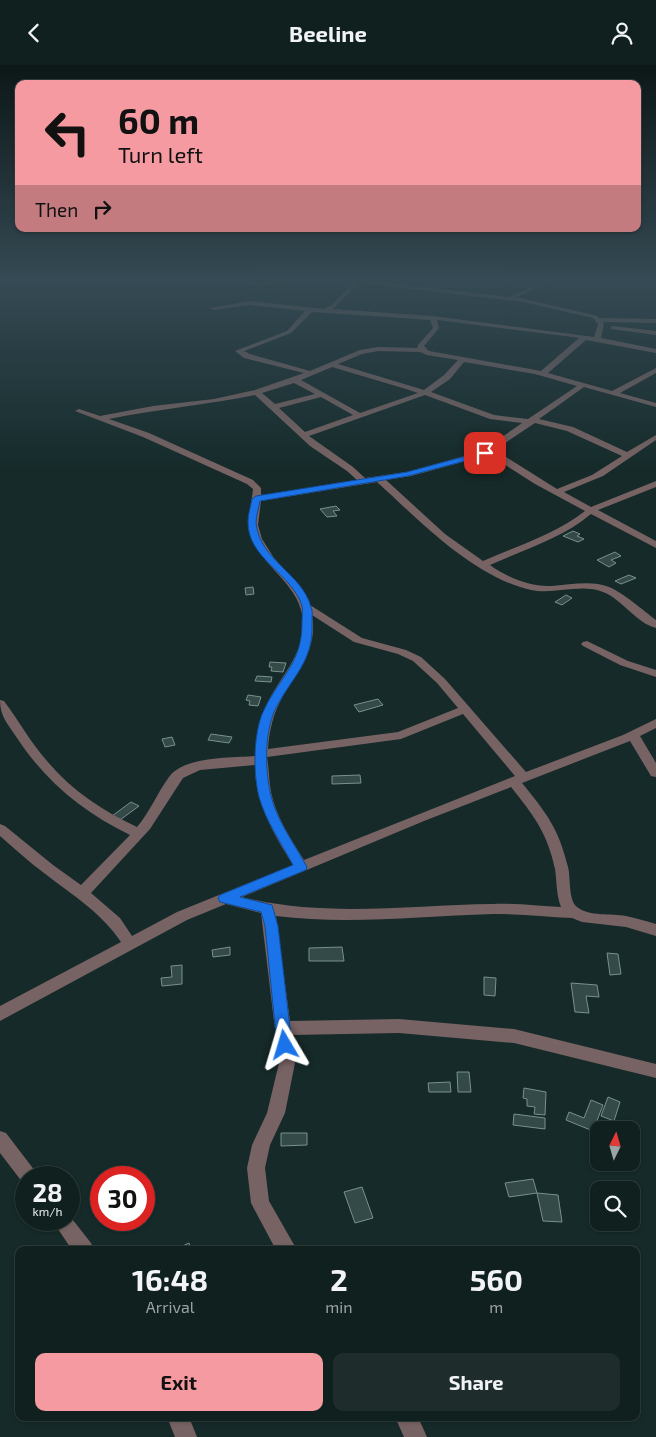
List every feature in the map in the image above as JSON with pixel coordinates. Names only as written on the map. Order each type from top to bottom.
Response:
[{"type":"street","points":[[263,342],[239,351],[247,356],[312,373]]},
{"type":"street","points":[[422,350],[420,346],[424,342]]},
{"type":"street","points":[[542,374],[579,342]]},
{"type":"street","points":[[613,342],[656,351]]},
{"type":"street","points":[[101,418],[162,407],[214,401],[257,392],[295,380],[360,353],[378,349],[422,350],[462,360],[542,374],[614,392],[656,405]]},
{"type":"street","points":[[303,435],[425,393],[447,377],[462,360]]},
{"type":"street","points":[[330,364],[425,393],[493,417],[533,421],[570,429],[627,455]]},
{"type":"street","points":[[614,392],[656,370]]},
{"type":"street","points":[[295,380],[360,416]]},
{"type":"street","points":[[256,499],[362,480],[408,474],[485,453],[584,384]]},
{"type":"street","points":[[257,392],[303,435],[362,480]]},
{"type":"street","points":[[274,407],[321,395]]},
{"type":"street","points":[[78,411],[146,435],[250,482],[257,487],[252,522],[256,538],[265,556],[296,587],[307,607],[308,635],[302,657],[269,711],[262,737],[265,797],[280,830],[301,867]]},
{"type":"street","points":[[556,492],[602,473],[656,437]]},
{"type":"street","points":[[485,453],[495,454],[503,458],[538,482],[656,545]]},
{"type":"street","points":[[378,478],[421,519],[497,575],[532,587],[549,589],[584,586],[606,589],[619,596],[656,625]]},
{"type":"street","points":[[482,565],[546,537],[580,519],[590,510],[656,483]]},
{"type":"street","points":[[307,607],[358,640],[402,652],[416,659],[441,681],[466,709],[518,779],[554,839],[562,870],[565,897],[570,910],[582,917],[626,921],[656,930]]},
{"type":"street","points":[[587,644],[624,663],[656,673]]},
{"type":"street","points":[[0,704],[49,772],[80,799],[108,819],[138,833]]},
{"type":"street","points":[[82,894],[138,833],[163,800],[173,779],[182,772],[196,767],[401,735],[466,709]]},
{"type":"street","points":[[0,1014],[182,916],[518,779],[633,735],[656,723]]},
{"type":"street","points":[[633,735],[656,773]]},
{"type":"street","points":[[0,829],[115,922],[130,944]]},
{"type":"street","points":[[224,898],[267,909],[308,914],[352,915],[494,909],[576,913]]},
{"type":"street","points":[[267,909],[272,926],[287,1063],[276,1113],[260,1145],[256,1168],[260,1203],[285,1246]]},
{"type":"street","points":[[283,1028],[399,1026],[514,1036],[656,1071]]},
{"type":"street","points":[[0,1139],[21,1166]]},
{"type":"street","points":[[69,1231],[81,1246]]},
{"type":"street","points":[[180,1421],[186,1437]]},
{"type":"street","points":[[408,1421],[416,1437]]},
{"type":"building","points":[[336,506],[340,510],[333,511],[337,516],[327,517],[320,509]]},
{"type":"building","points":[[573,531],[580,534],[577,536],[584,539],[578,542],[563,536]]},
{"type":"building","points":[[615,552],[621,556],[611,560],[616,563],[609,567],[597,560]]},
{"type":"building","points":[[629,575],[636,578],[621,584],[615,581]]},
{"type":"building","points":[[253,587],[254,594],[246,595],[245,588]]},
{"type":"building","points":[[566,595],[572,598],[562,605],[555,602]]},
{"type":"building","points":[[270,662],[286,663],[283,672],[271,671],[272,667],[269,667]]},
{"type":"building","points":[[257,676],[272,677],[271,682],[255,681]]},
{"type":"building","points":[[248,695],[261,697],[258,706],[249,705],[250,701],[246,700]]},
{"type":"building","points":[[378,699],[383,705],[359,712],[354,705]]},
{"type":"building","points":[[211,734],[232,737],[229,743],[208,740]]},
{"type":"building","points":[[172,737],[175,745],[165,747],[162,739]]},
{"type":"building","points":[[360,775],[361,783],[332,784],[332,776]]},
{"type":"building","points":[[131,802],[139,806],[120,820],[112,816]]},
{"type":"building","points":[[230,947],[230,955],[213,957],[212,950]]},
{"type":"building","points":[[342,947],[344,961],[309,961],[309,948]]},
{"type":"building","points":[[607,953],[618,954],[621,974],[610,975]]},
{"type":"building","points":[[182,965],[182,984],[162,986],[161,978],[172,977],[171,966]]},
{"type":"building","points":[[484,977],[496,978],[495,996],[484,995]]},
{"type":"building","points":[[571,983],[597,985],[599,997],[586,996],[589,1013],[575,1012]]},
{"type":"building","points":[[457,1072],[469,1072],[471,1092],[458,1092]]},
{"type":"building","points":[[450,1082],[451,1092],[429,1092],[428,1083]]},
{"type":"building","points":[[524,1088],[546,1092],[545,1115],[534,1114],[535,1107],[527,1106],[527,1099],[523,1098]]},
{"type":"building","points":[[608,1097],[620,1102],[614,1121],[601,1116]]},
{"type":"building","points":[[591,1100],[603,1105],[597,1121],[590,1121],[590,1130],[566,1120],[569,1112],[584,1118]]},
{"type":"building","points":[[514,1114],[545,1118],[545,1129],[513,1125]]},
{"type":"building","points":[[281,1133],[307,1133],[307,1145],[281,1146]]},
{"type":"building","points":[[533,1179],[537,1193],[509,1197],[505,1183]]},
{"type":"building","points":[[362,1187],[373,1218],[355,1223],[344,1192]]},
{"type":"building","points":[[537,1193],[558,1195],[562,1222],[543,1221]]},
{"type":"route","points":[[285,1045],[274,961],[272,926],[267,909],[224,898],[301,867],[280,830],[265,797],[262,737],[269,711],[280,691],[294,673],[302,657],[308,635],[307,607],[296,587],[265,556],[256,538],[252,522],[256,499],[362,480],[408,474],[485,453]]}]
